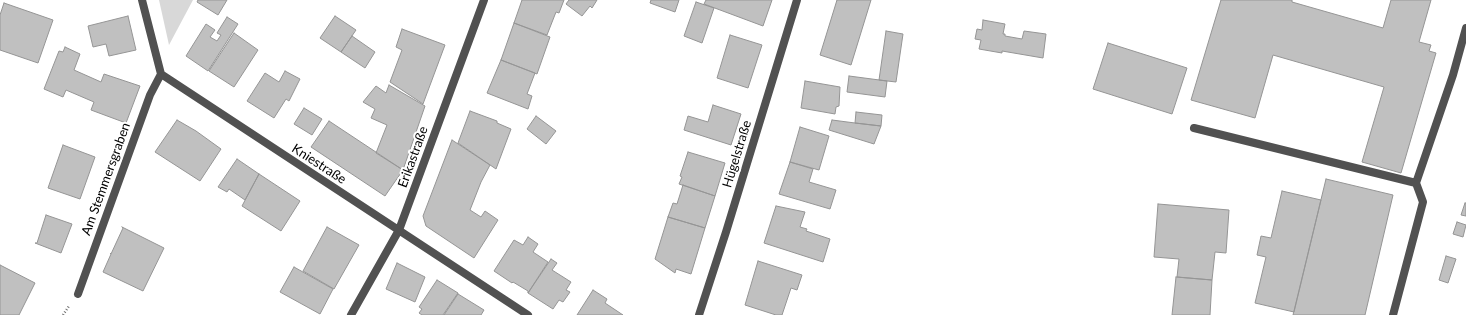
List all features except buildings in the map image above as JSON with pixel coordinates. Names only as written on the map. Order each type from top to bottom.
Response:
[{"type":"street","points":[[142,0],[160,74]]},
{"type":"street","name":"Erikastraße","points":[[351,315],[399,230],[484,0]]},
{"type":"street","name":"Hügelstraße","points":[[699,315],[797,0]]},
{"type":"street","points":[[1393,315],[1423,202],[1416,183],[1453,76],[1466,28]]},
{"type":"street","name":"Kniestraße","points":[[160,74],[528,315]]},
{"type":"street","name":"Am Stemmersgraben","points":[[78,294],[150,95],[160,74]]},
{"type":"street","points":[[1194,128],[1416,183]]},
{"type":"shaded area","points":[[159,0],[193,0],[169,45]]}]
